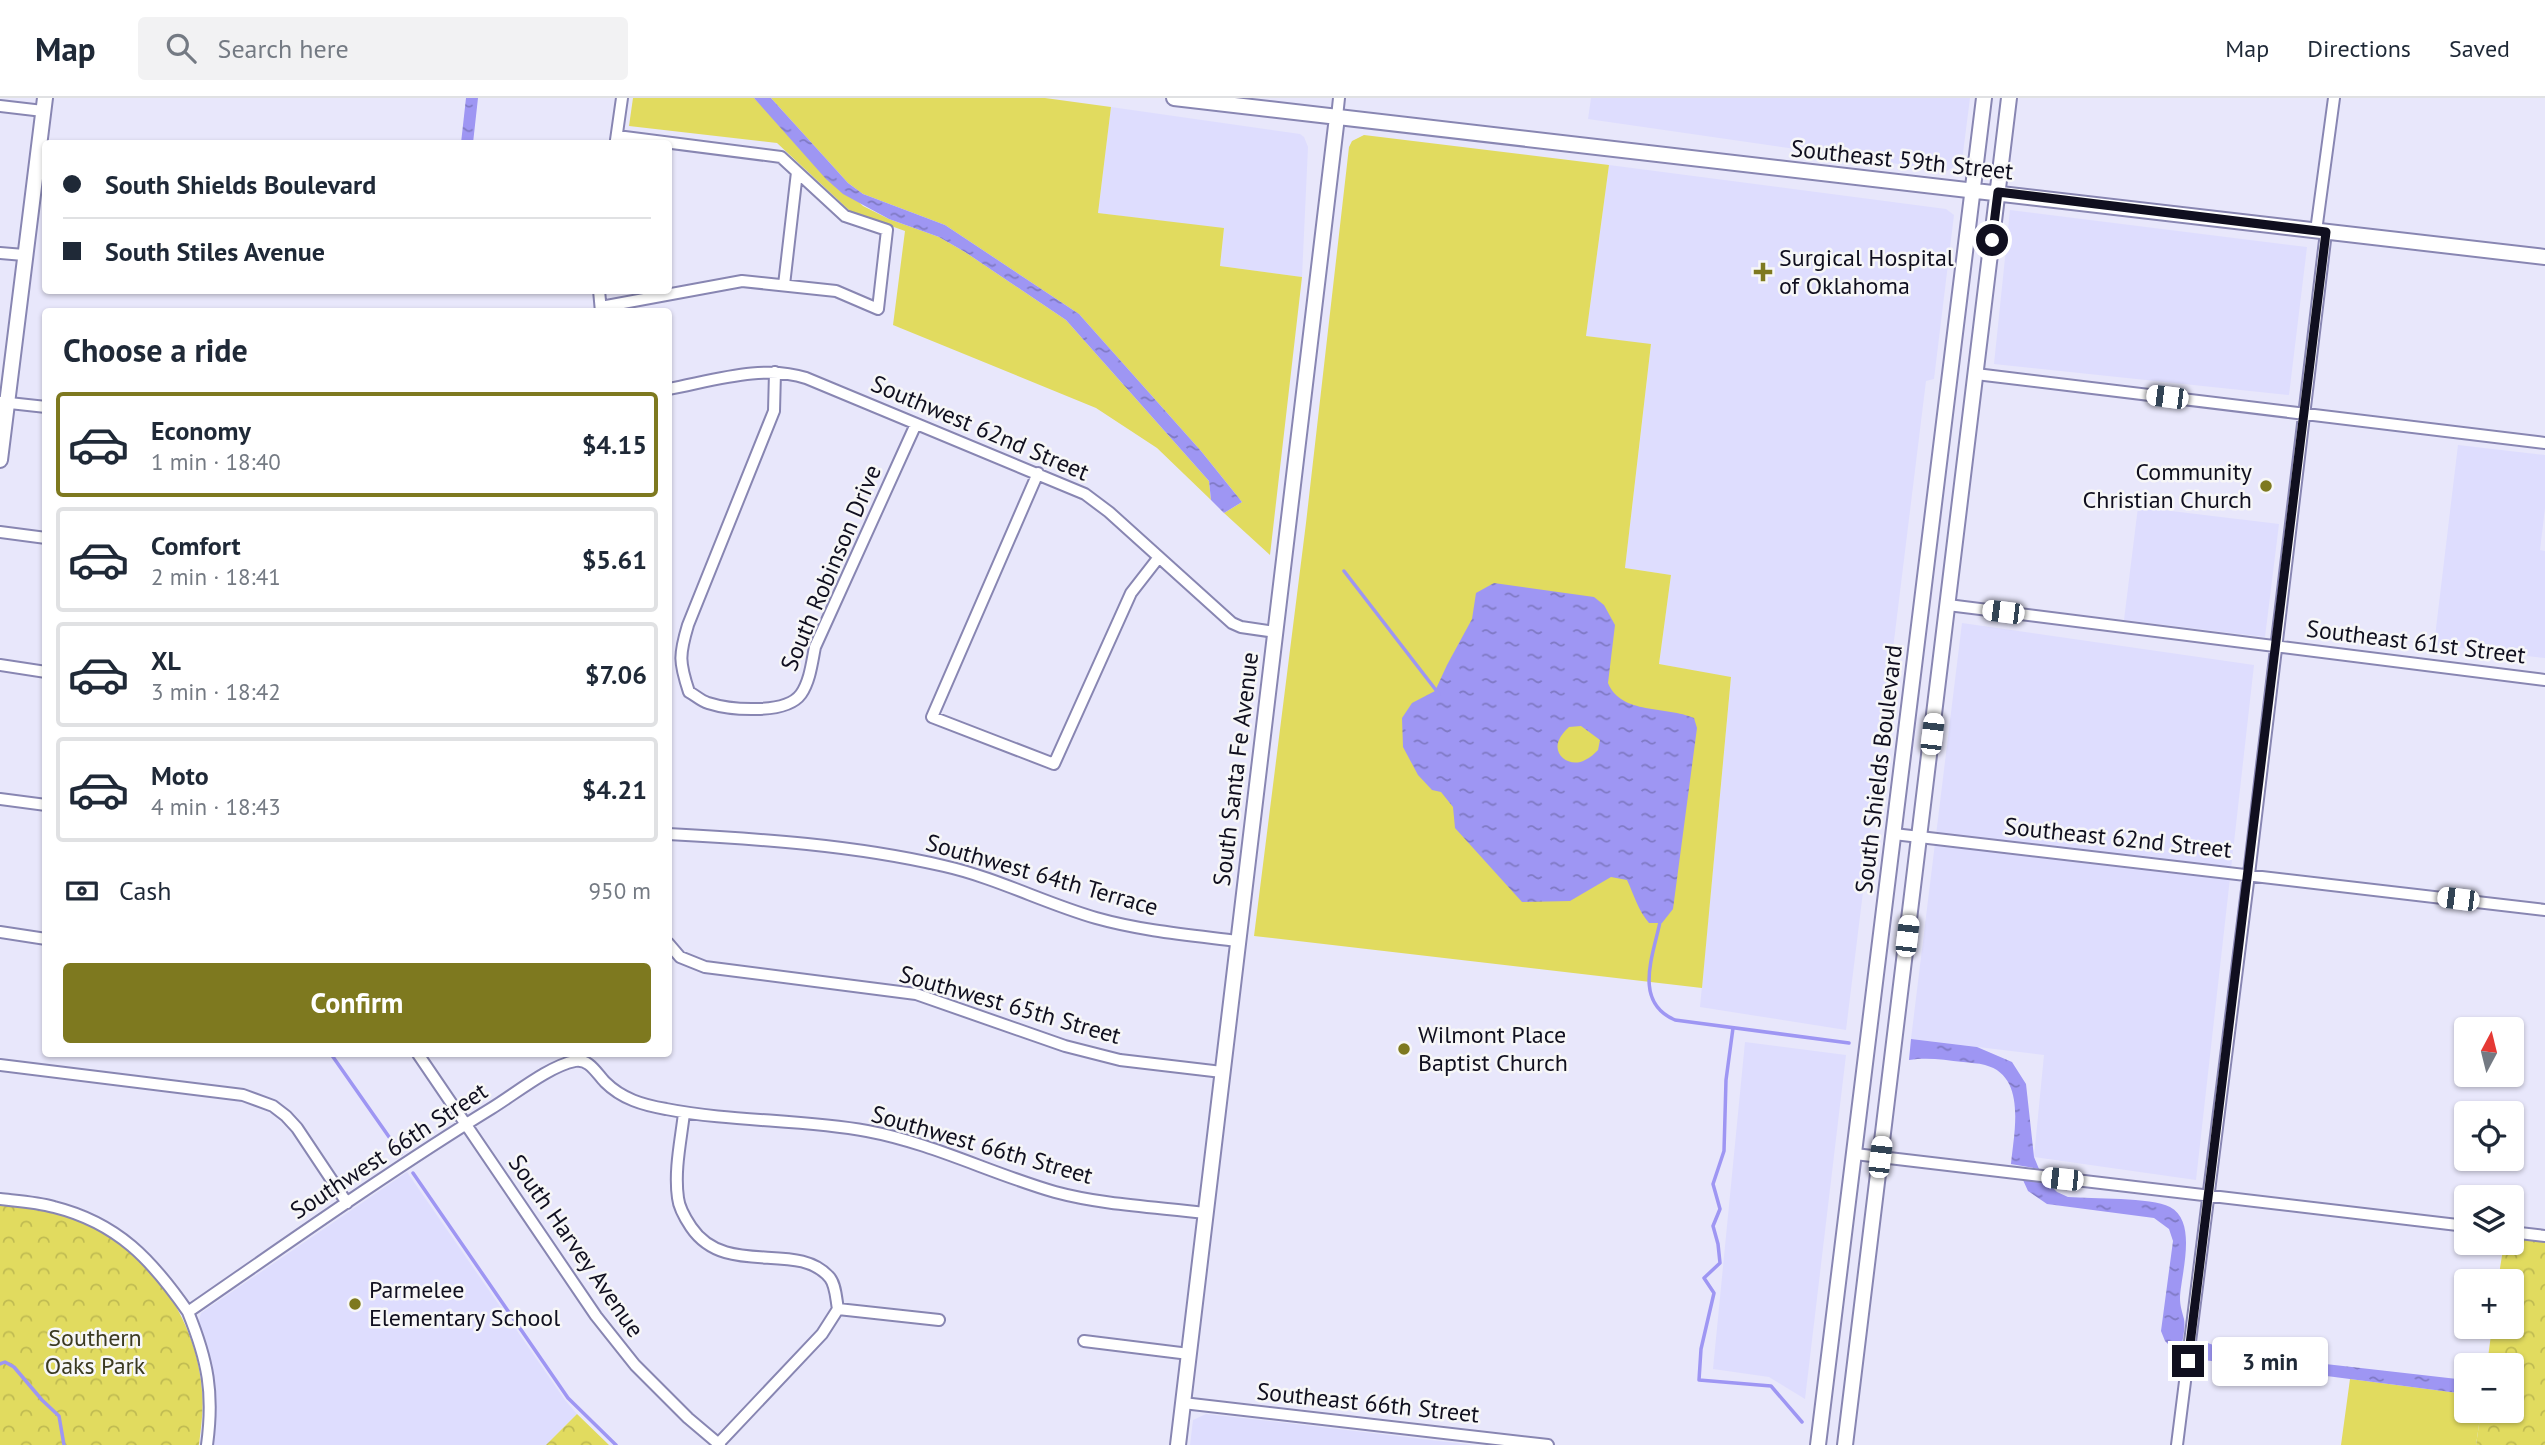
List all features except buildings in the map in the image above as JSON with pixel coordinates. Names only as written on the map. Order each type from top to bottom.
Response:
[{"type":"main road","name":"Southeast 59th Street","points":[[1174,98],[2545,257]]},
{"type":"main road","name":"South Shields Boulevard","points":[[1818,1445],[1984,98]]},
{"type":"main road","name":"South Shields Boulevard","points":[[1845,1445],[2009,98]]},
{"type":"main road","points":[[0,460],[4,402],[44,104]]},
{"type":"main road","name":"South Santa Fe Avenue","points":[[1178,1445],[1337,117]]},
{"type":"main road","points":[[1933,514],[1958,518]]},
{"type":"street","points":[[616,140],[622,98]]},
{"type":"street","name":"South Santa Fe Avenue","points":[[1337,117],[1339,98]]},
{"type":"street","points":[[2177,1445],[2276,646],[2303,413],[2334,98]]},
{"type":"street","points":[[0,106],[44,104]]},
{"type":"street","points":[[606,308],[742,281],[836,291],[878,309],[887,230],[845,216],[781,157],[672,146]]},
{"type":"street","points":[[784,285],[797,172]]},
{"type":"street","points":[[0,253],[24,255]]},
{"type":"street","name":"Southwest 62nd Street","points":[[672,388],[775,372],[806,378],[1069,486],[1098,502],[1233,623],[1241,627],[1275,632]]},
{"type":"street","name":"South Robinson Drive","points":[[775,372],[774,411],[693,612],[680,652],[682,672],[689,692],[706,702],[727,706],[781,708],[800,695],[825,624],[916,424]]},
{"type":"street","points":[[1976,374],[2545,443]]},
{"type":"street","points":[[4,402],[42,407]]},
{"type":"street","points":[[1038,473],[932,717],[1054,764],[1130,593],[1159,557]]},
{"type":"street","points":[[0,532],[42,537]]},
{"type":"street","name":"Southeast 61st Street","points":[[1948,606],[2545,680]]},
{"type":"street","points":[[0,665],[42,671]]},
{"type":"street","points":[[0,799],[42,805]]},
{"type":"street","name":"Southwest 64th Terrace","points":[[672,834],[776,840],[869,852],[944,866],[1000,882],[1093,917],[1137,929],[1238,941]]},
{"type":"street","name":"Southeast 62nd Street","points":[[1894,834],[2545,910]]},
{"type":"street","points":[[0,932],[42,938]]},
{"type":"street","name":"Southwest 65th Street","points":[[672,948],[680,957],[705,967],[916,994],[1065,1046],[1120,1059],[1223,1072]]},
{"type":"street","name":"South Harvey Avenue","points":[[420,1057],[596,1316],[635,1365],[688,1418],[719,1444]]},
{"type":"street","name":"Southwest 66th Street","points":[[188,1312],[466,1124],[551,1071],[579,1057],[624,1098],[648,1106],[684,1112],[821,1124],[869,1132],[906,1141],[1056,1192],[1090,1199],[1206,1213]]},
{"type":"street","points":[[0,1065],[243,1095],[273,1106],[297,1128],[347,1203]]},
{"type":"street","points":[[684,1112],[677,1174],[678,1199],[696,1235],[711,1248],[732,1254],[805,1262],[818,1267],[832,1280],[838,1309],[821,1334],[719,1444]]},
{"type":"street","points":[[1855,1154],[2454,1225]]},
{"type":"street","points":[[0,1199],[53,1206],[87,1217],[114,1232],[146,1257],[162,1275],[188,1312],[199,1339],[211,1387],[207,1445]]},
{"type":"street","points":[[2524,1234],[2545,1236]]},
{"type":"street","points":[[838,1309],[939,1321]]},
{"type":"street","points":[[1084,1341],[1189,1354]]},
{"type":"street","name":"Southeast 66th Street","points":[[1183,1403],[1548,1445]]},
{"type":"shaded area","points":[[1591,98],[1970,98],[1962,161],[1947,171],[1588,119]]},
{"type":"shaded area","points":[[1111,107],[1300,134],[1304,137],[1308,147],[1302,277],[1220,266],[1224,229],[1098,213]]},
{"type":"shaded area","points":[[1609,165],[1946,209],[1954,215],[1934,379],[1926,381],[1846,1030],[1700,1007],[1731,678],[1659,664],[1671,575],[1625,568],[1651,345],[1586,336]]},
{"type":"shaded area","points":[[2010,210],[2307,247],[2289,395],[1994,364]]},
{"type":"shaded area","points":[[2458,445],[2545,455],[2545,508],[2540,550],[2545,551],[2545,658],[2434,645]]},
{"type":"shaded area","points":[[2138,507],[2279,524],[2265,637],[2124,620]]},
{"type":"shaded area","points":[[1962,623],[2254,665],[2196,1180],[2034,1157],[2044,1055],[1911,1039]]},
{"type":"shaded area","points":[[1745,1042],[1846,1055],[1805,1399],[1769,1377],[1713,1369]]},
{"type":"shaded area","name":"Parmelee Elementary School","points":[[407,1172],[577,1414],[546,1445],[213,1445],[216,1403],[212,1362],[198,1324],[201,1313]]},
{"type":"shaded area","points":[[1206,1414],[1473,1445],[1190,1445],[1193,1420]]},
{"type":"green space","points":[[633,98],[754,98],[863,206],[889,219],[939,237],[1066,320],[1209,481],[1211,500],[1157,448],[1096,408],[893,325],[905,231],[850,211],[777,143],[629,126]]},
{"type":"green space","points":[[771,98],[1045,98],[1111,107],[1098,213],[1224,228],[1220,266],[1302,277],[1270,555],[1224,513],[1242,502],[1201,451],[1079,314],[945,225],[863,194],[848,183]]},
{"type":"green space","points":[[1364,135],[1609,165],[1586,336],[1651,344],[1625,568],[1671,575],[1659,664],[1731,677],[1702,988],[1254,936],[1306,523],[1349,147],[1352,141]]},
{"type":"green space","name":"Southern Oaks Park","points":[[0,1204],[50,1211],[79,1220],[104,1232],[127,1248],[147,1267],[179,1312],[198,1364],[202,1391],[199,1445],[0,1445]]},
{"type":"green space","points":[[2524,1238],[2545,1240],[2545,1445],[2476,1445],[2479,1423],[2524,1423],[2524,1353],[2489,1353],[2490,1339],[2524,1339],[2524,1269],[2500,1269],[2502,1255],[2524,1255]]},
{"type":"green space","points":[[2350,1379],[2454,1392],[2454,1423],[2479,1423],[2476,1445],[2341,1445]]},
{"type":"green space","points":[[577,1414],[609,1445],[546,1445]]},
{"type":"water","points":[[466,98],[478,98],[473,140],[461,140]]},
{"type":"water","points":[[754,98],[771,98],[848,183],[863,194],[945,225],[1079,314],[1201,451],[1242,502],[1224,513],[1211,500],[1209,481],[1066,320],[939,237],[889,219],[843,194],[826,179]]},
{"type":"water","points":[[1494,583],[1594,597],[1604,605],[1615,625],[1608,683],[1614,693],[1634,705],[1694,718],[1697,728],[1673,909],[1662,923],[1649,923],[1627,880],[1611,877],[1570,901],[1522,902],[1455,828],[1453,807],[1441,792],[1432,790],[1418,775],[1403,747],[1402,718],[1412,703],[1435,691],[1472,619],[1476,593]],"holes":[[[1581,726],[1600,740],[1598,750],[1580,762],[1564,759],[1558,751],[1559,740],[1569,727]]]},
{"type":"water","points":[[1911,1039],[1977,1047],[2012,1062],[2026,1084],[2034,1157],[2039,1169],[2011,1164],[2015,1107],[2007,1081],[1998,1071],[1977,1063],[1909,1060]]},
{"type":"water","points":[[2023,1180],[2048,1183],[2057,1192],[2068,1197],[2149,1202],[2170,1207],[2179,1214],[2186,1236],[2180,1298],[2184,1333],[2180,1356],[2165,1341],[2161,1331],[2173,1241],[2169,1229],[2154,1218],[2047,1204],[2028,1191]]},
{"type":"water","points":[[2202,1341],[2239,1354],[2454,1379],[2454,1392],[2196,1359]]},
{"type":"waterway","points":[[1344,571],[1439,694]]},
{"type":"waterway","points":[[1660,922],[1649,977],[1654,1002],[1662,1012],[1675,1020],[1849,1043]]},
{"type":"waterway","points":[[1733,1028],[1726,1080],[1724,1151],[1713,1184],[1720,1209],[1713,1226],[1720,1263],[1704,1278],[1714,1293],[1701,1349],[1699,1380],[1771,1386],[1802,1422]]},
{"type":"waterway","points":[[333,1057],[401,1154]]},
{"type":"waterway","points":[[413,1173],[568,1398],[616,1445]]},
{"type":"waterway","points":[[0,1364],[5,1362],[14,1367],[59,1416],[64,1445]]},
{"type":"place","name":"Surgical Hospital of Oklahoma","points":[[1763,272]]},
{"type":"place","name":"Community Christian Church","points":[[2266,486]]},
{"type":"place","name":"Wilmont Place Baptist Church","points":[[1404,1049]]},
{"type":"place","name":"Parmelee Elementary School","points":[[355,1304]]},
{"type":"route","points":[[1992,240],[1998,192],[2326,232],[2188,1361]]}]
